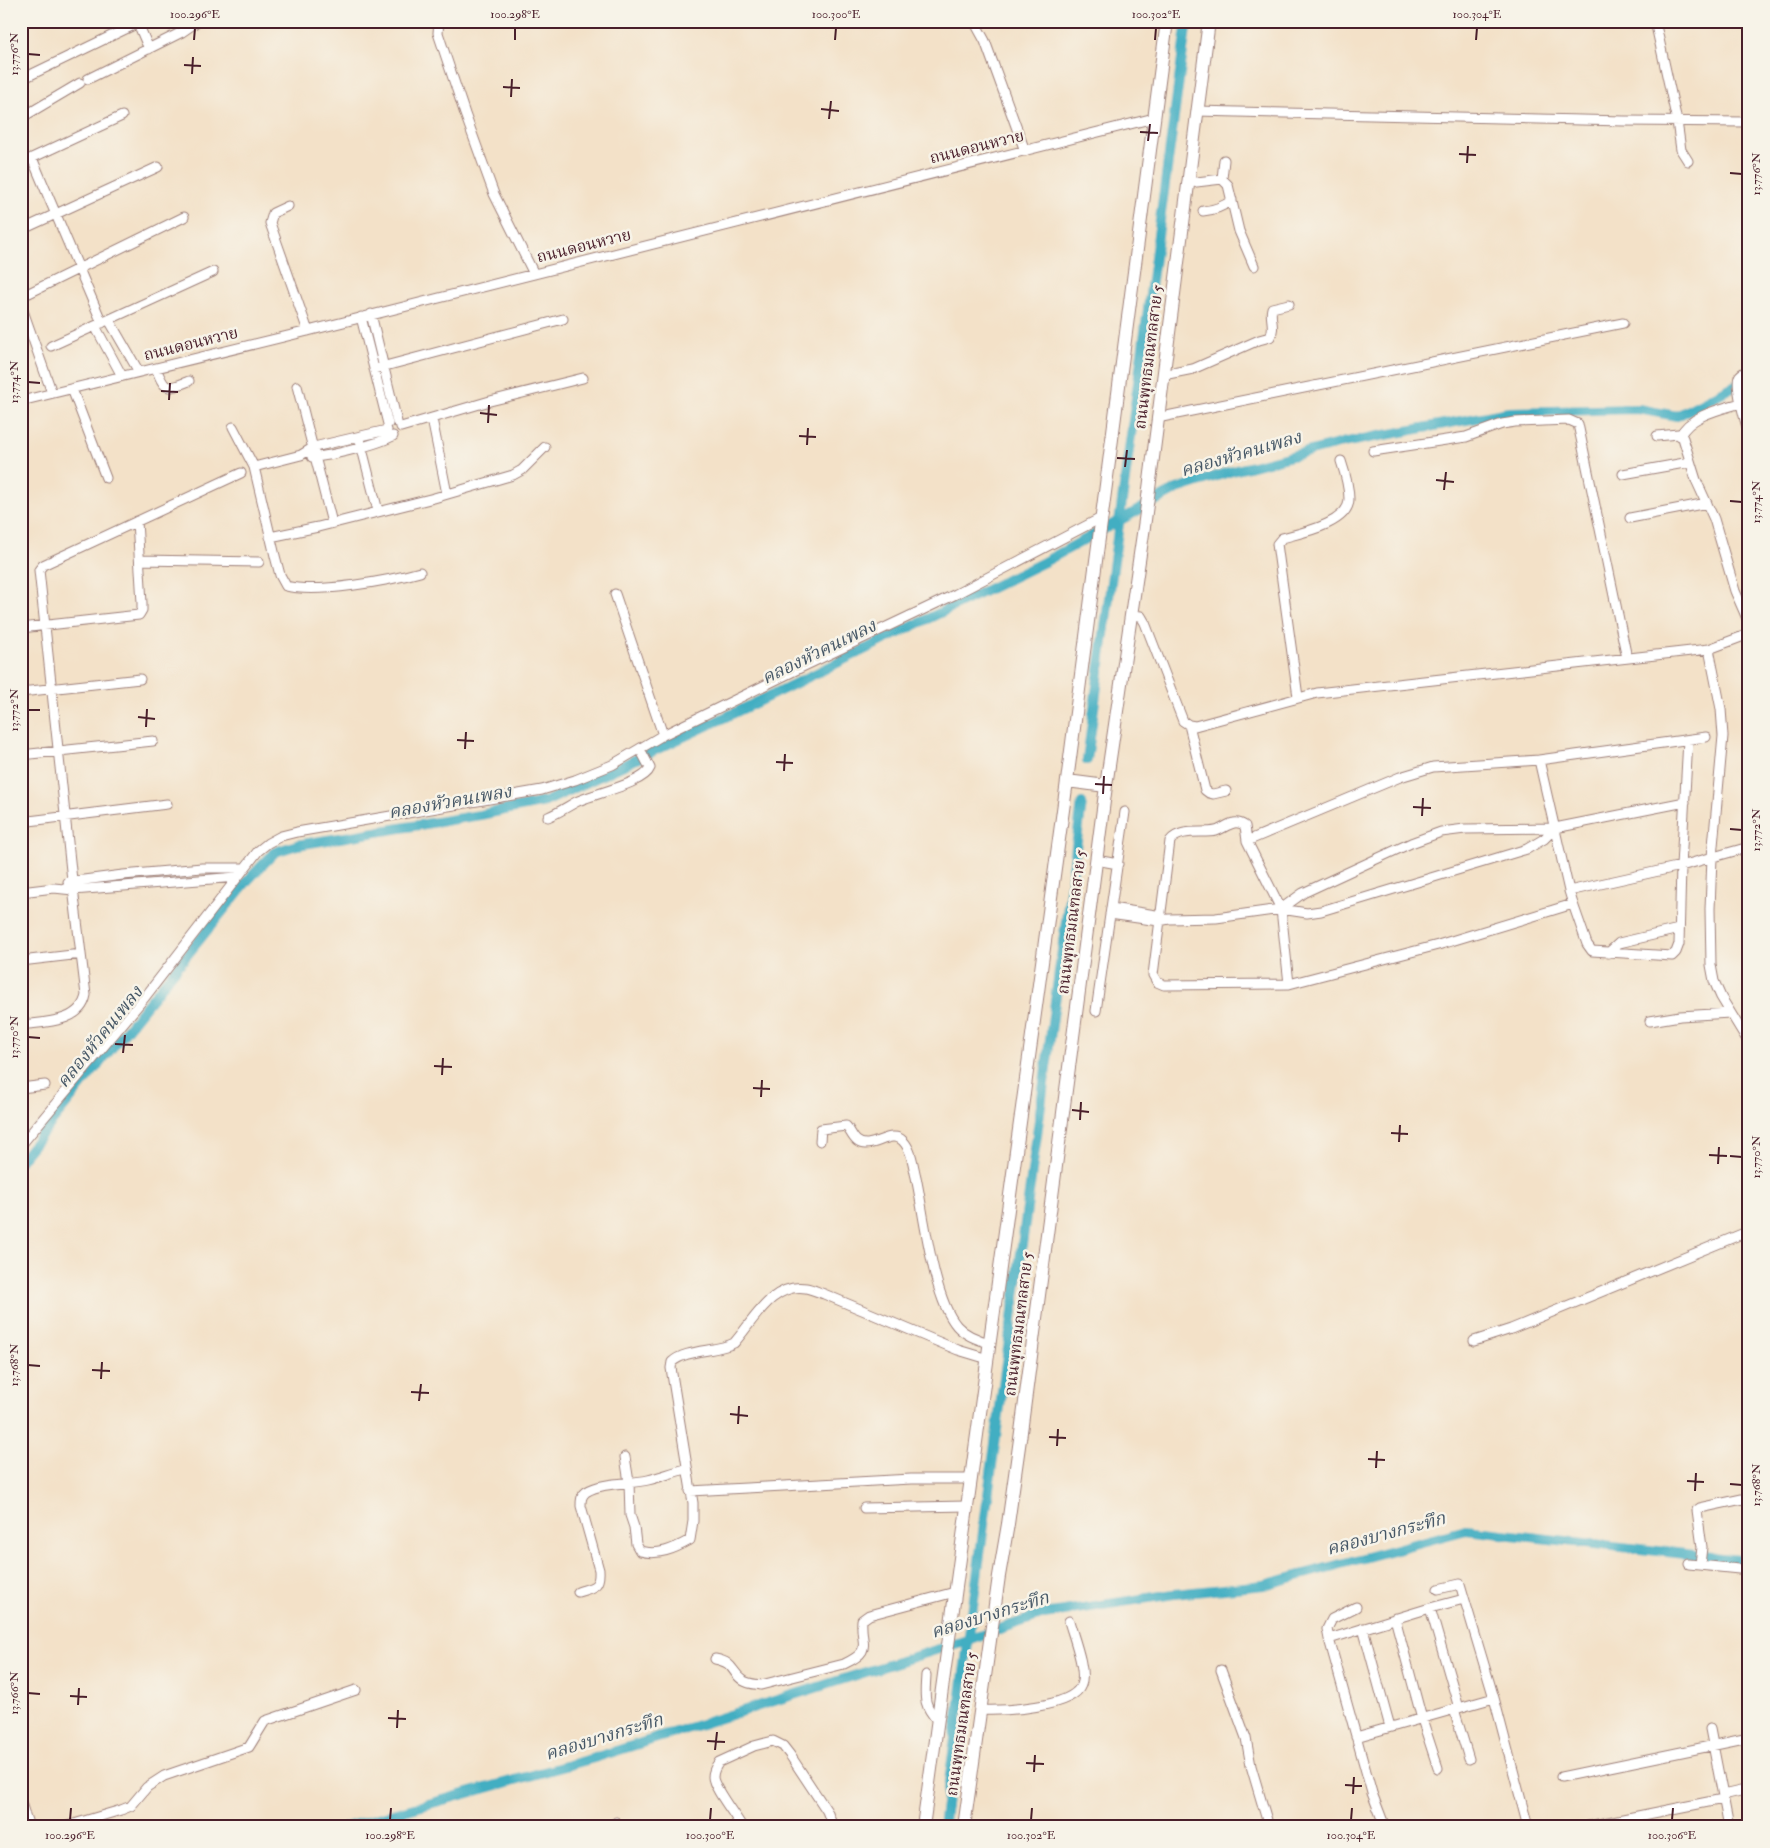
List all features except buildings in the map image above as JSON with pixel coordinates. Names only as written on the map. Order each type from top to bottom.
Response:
[{"type":"main road","name":"ถนนพุทธมณฑลสาย 5","points":[[924,1827],[1067,782],[1167,21]]},
{"type":"main road","name":"ถนนพุทธมณฑลสาย 5","points":[[964,1827],[1032,1348],[1106,786],[1132,615],[1208,21]]},
{"type":"main road","points":[[1067,782],[1106,786]]},
{"type":"street","points":[[21,118],[84,81],[182,32],[198,21]]},
{"type":"street","points":[[439,21],[438,33],[494,194],[534,274]]},
{"type":"street","points":[[974,21],[985,41],[1025,151]]},
{"type":"street","points":[[1655,21],[1677,121],[1681,150],[1688,161]]},
{"type":"street","points":[[22,80],[137,22],[148,49]]},
{"type":"street","points":[[1197,111],[1749,122]]},
{"type":"street","points":[[21,163],[122,116]]},
{"type":"street","name":"ถนนดอนหวาย","points":[[21,401],[308,331],[1154,118]]},
{"type":"street","points":[[32,158],[102,323],[122,376]]},
{"type":"street","points":[[1222,179],[1224,160]]},
{"type":"street","points":[[21,230],[158,167]]},
{"type":"street","points":[[1188,183],[1222,179]]},
{"type":"street","points":[[1222,179],[1228,185],[1239,231],[1254,266]]},
{"type":"street","points":[[1203,211],[1215,210],[1232,200]]},
{"type":"street","points":[[288,206],[273,213],[270,223],[308,331]]},
{"type":"street","points":[[29,293],[184,217]]},
{"type":"street","points":[[51,346],[213,272]]},
{"type":"street","points":[[1163,375],[1193,368],[1270,337],[1273,332],[1272,308],[1289,304]]},
{"type":"street","points":[[21,305],[52,394]]},
{"type":"street","points":[[371,314],[384,366],[393,428]]},
{"type":"street","points":[[361,317],[374,369],[393,428]]},
{"type":"street","points":[[374,369],[563,319]]},
{"type":"street","points":[[102,323],[139,372]]},
{"type":"street","points":[[1157,418],[1623,323]]},
{"type":"street","points":[[156,368],[163,384],[167,387],[173,387],[189,381]]},
{"type":"street","points":[[1749,370],[1743,372],[1738,381],[1741,403],[1749,434]]},
{"type":"street","points":[[254,467],[302,455],[314,447],[432,419],[490,401],[583,378]]},
{"type":"street","points":[[297,386],[317,457],[332,523]]},
{"type":"street","points":[[72,389],[106,478]]},
{"type":"street","points":[[1680,436],[1684,428],[1697,418],[1741,403]]},
{"type":"street","points":[[432,419],[447,494]]},
{"type":"street","points":[[1373,451],[1466,438],[1502,424],[1515,422],[1569,420],[1578,424],[1627,658]]},
{"type":"street","points":[[233,427],[254,467],[270,537],[282,581],[286,586],[292,588],[350,585],[420,572]]},
{"type":"street","points":[[302,455],[317,457],[378,443],[393,428]]},
{"type":"street","points":[[1657,436],[1672,434],[1682,438],[1714,519],[1735,591],[1749,623]]},
{"type":"street","points":[[358,437],[378,511]]},
{"type":"street","points":[[270,537],[447,494],[513,475],[522,470],[545,447]]},
{"type":"street","points":[[1298,697],[1277,544],[1282,538],[1332,522],[1347,508],[1349,501],[1347,481],[1341,461]]},
{"type":"street","points":[[1623,474],[1690,462]]},
{"type":"street","points":[[21,1025],[70,1016],[85,1002],[86,995],[39,570],[43,565],[241,473]]},
{"type":"street","points":[[1630,518],[1707,503]]},
{"type":"street","points":[[21,1145],[145,997],[237,876],[262,847],[281,836],[542,790],[612,765],[641,751],[662,736],[956,594],[1101,518]]},
{"type":"street","points":[[21,628],[139,615],[142,610],[141,560],[137,521]]},
{"type":"street","points":[[141,560],[259,562]]},
{"type":"street","points":[[614,594],[662,736]]},
{"type":"street","points":[[1132,615],[1141,616],[1145,623],[1183,721],[1195,726],[1317,693],[1467,678],[1709,649],[1749,634]]},
{"type":"street","points":[[1709,649],[1721,709],[1722,736],[1712,857],[1710,909],[1712,965],[1714,981],[1730,1013],[1749,1043]]},
{"type":"street","points":[[21,692],[140,679]]},
{"type":"street","points":[[1189,725],[1206,790],[1213,794],[1226,791]]},
{"type":"street","points":[[1247,841],[1414,772],[1433,767],[1538,760],[1706,737]]},
{"type":"street","points":[[1538,760],[1573,904],[1590,949],[1608,953],[1672,956],[1679,944],[1688,740]]},
{"type":"street","points":[[21,755],[153,741]]},
{"type":"street","points":[[548,818],[577,801],[618,787],[646,774],[650,768],[641,751]]},
{"type":"street","points":[[1281,908],[1303,893],[1411,842],[1441,832],[1464,829],[1555,828],[1685,802]]},
{"type":"street","points":[[21,822],[167,804]]},
{"type":"street","points":[[1096,1011],[1125,812]]},
{"type":"street","points":[[1289,984],[1281,908],[1247,841],[1245,826],[1240,822],[1215,831],[1190,833],[1173,837],[1170,841],[1163,918],[1154,975],[1157,982],[1164,985],[1289,984],[1438,945],[1573,904]]},
{"type":"street","points":[[1111,911],[1163,918],[1216,918],[1281,908],[1307,913],[1321,911],[1527,848],[1544,839],[1555,828]]},
{"type":"street","points":[[1570,891],[1681,866],[1749,847]]},
{"type":"street","points":[[1096,860],[1118,864]]},
{"type":"street","points":[[54,888],[72,880],[202,868],[244,868]]},
{"type":"street","points":[[21,892],[54,888],[73,890],[237,876]]},
{"type":"street","points":[[1608,953],[1619,943],[1679,929]]},
{"type":"street","points":[[21,961],[81,954]]},
{"type":"street","points":[[1650,1021],[1680,1016],[1730,1013]]},
{"type":"street","points":[[21,1088],[45,1085]]},
{"type":"street","points":[[820,1141],[822,1129],[839,1126],[846,1126],[856,1140],[862,1144],[895,1137],[903,1140],[911,1156],[930,1250],[943,1301],[957,1326],[973,1339],[990,1343]]},
{"type":"street","points":[[1474,1341],[1511,1329],[1749,1231]]},
{"type":"street","points":[[625,1457],[629,1482],[630,1515],[636,1544],[640,1551],[649,1554],[664,1552],[690,1540],[693,1521],[690,1491],[671,1368],[672,1362],[683,1356],[727,1347],[734,1343],[767,1303],[782,1291],[796,1287],[806,1288],[958,1350],[988,1359]]},
{"type":"street","points":[[578,1592],[596,1586],[600,1580],[599,1570],[581,1506],[581,1499],[584,1493],[592,1489],[649,1480],[686,1469]]},
{"type":"street","points":[[690,1491],[911,1479],[971,1479]]},
{"type":"street","points":[[1700,1563],[1702,1547],[1697,1510],[1742,1499],[1749,1504]]},
{"type":"street","points":[[864,1508],[967,1506]]},
{"type":"street","points":[[1688,1564],[1700,1563],[1749,1570]]},
{"type":"street","points":[[1438,1589],[1460,1584],[1494,1698],[1528,1827]]},
{"type":"street","points":[[715,1659],[726,1661],[743,1680],[761,1685],[844,1664],[856,1658],[862,1652],[864,1645],[862,1620],[869,1615],[955,1592]]},
{"type":"street","points":[[1329,1640],[1395,1618],[1464,1599]]},
{"type":"street","points":[[1356,1607],[1332,1619],[1328,1629],[1329,1640],[1372,1794],[1385,1827]]},
{"type":"street","points":[[1430,1608],[1469,1759]]},
{"type":"street","points":[[1395,1618],[1422,1719],[1438,1768]]},
{"type":"street","points":[[980,1710],[1003,1711],[1026,1708],[1073,1696],[1082,1684],[1082,1675],[1070,1621]]},
{"type":"street","points":[[1363,1628],[1390,1727]]},
{"type":"street","points":[[1222,1670],[1246,1738],[1251,1766],[1269,1827]]},
{"type":"street","points":[[926,1675],[925,1702],[928,1711],[938,1721]]},
{"type":"street","points":[[64,1827],[131,1806],[147,1787],[164,1776],[250,1746],[265,1721],[356,1690]]},
{"type":"street","points":[[1356,1737],[1494,1698]]},
{"type":"street","points":[[1710,1729],[1729,1827]]},
{"type":"street","points":[[1561,1777],[1749,1738]]},
{"type":"street","points":[[742,1827],[716,1788],[713,1778],[714,1770],[719,1762],[754,1746],[773,1741],[783,1746],[790,1755],[827,1811],[833,1827]]},
{"type":"street","points":[[1588,1826],[1723,1797],[1749,1788]]},
{"type":"street","points":[[21,1802],[29,1827]]},
{"type":"waterway","points":[[1087,760],[1187,21]]},
{"type":"waterway","name":"คลองหัวคนเพลง","points":[[21,1160],[248,880],[275,852],[297,845],[480,815],[545,802],[749,706],[1044,562],[1177,489],[1229,472],[1342,443],[1509,412],[1638,409],[1677,416],[1749,378]]},
{"type":"waterway","points":[[943,1827],[1082,803]]},
{"type":"waterway","name":"คลองบางกระทึก","points":[[346,1827],[594,1758],[1044,1614],[1174,1594],[1264,1585],[1466,1530],[1749,1561]]}]
